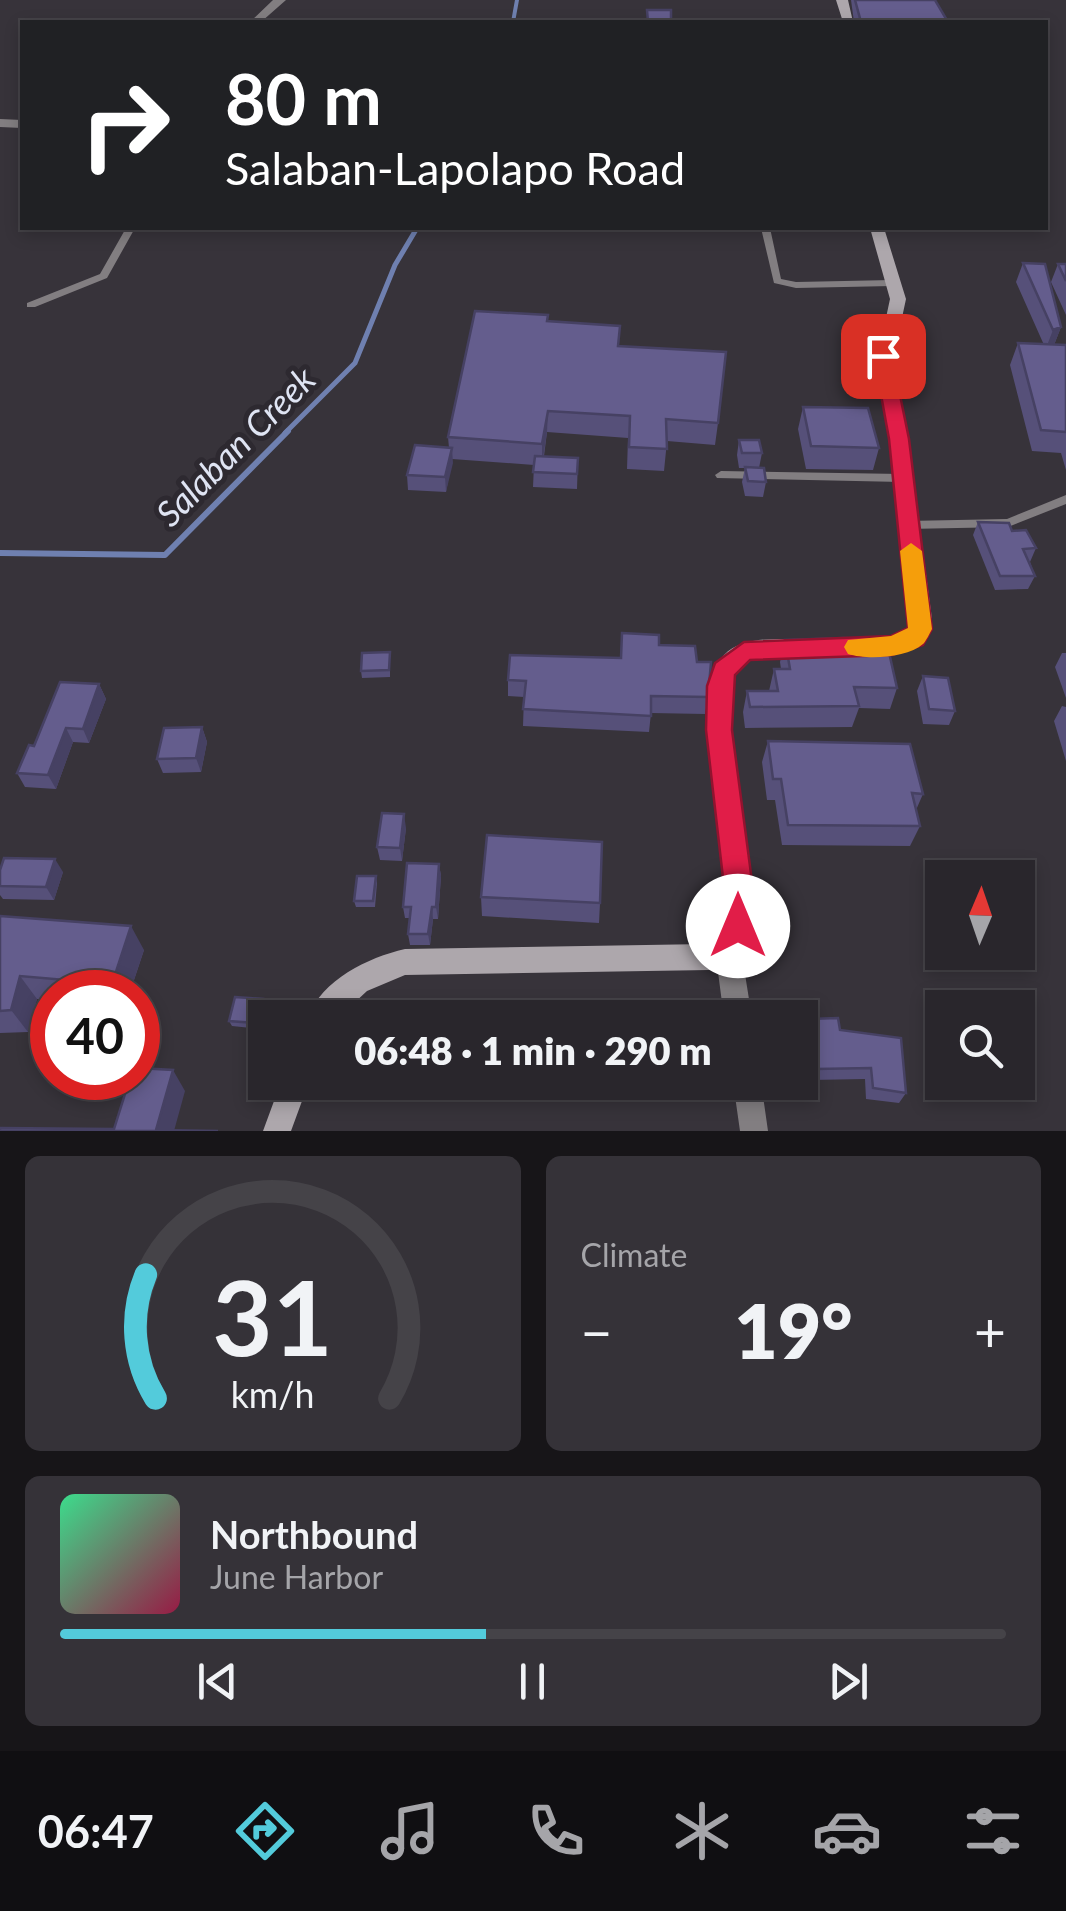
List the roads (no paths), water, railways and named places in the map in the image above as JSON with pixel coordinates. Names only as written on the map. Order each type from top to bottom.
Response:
[{"type":"street","points":[[258,20],[280,0]]},
{"type":"street","points":[[735,1000],[728,948],[738,926],[740,904],[719,730],[719,686],[724,670],[744,651],[892,646],[914,638],[922,619],[899,439],[883,369],[898,298],[878,230]]},
{"type":"street","points":[[333,1000],[357,980],[383,966],[405,962],[709,958],[728,948]]},
{"type":"street","points":[[277,1131],[288,1100]]},
{"type":"street","points":[[750,1100],[754,1131]]},
{"type":"lane","points":[[31,305],[104,276],[129,230]]},
{"type":"lane","points":[[764,230],[777,281],[796,285],[892,283]]},
{"type":"lane","points":[[721,475],[902,478]]},
{"type":"lane","points":[[908,525],[1008,523],[1066,499]]},
{"type":"waterway","name":"Salaban Creek","points":[[513,20],[517,0]]},
{"type":"waterway","name":"Salaban Creek","points":[[285,433],[355,363],[395,265],[416,230]]},
{"type":"waterway","name":"Salaban Creek","points":[[0,553],[165,555],[288,431]]}]
